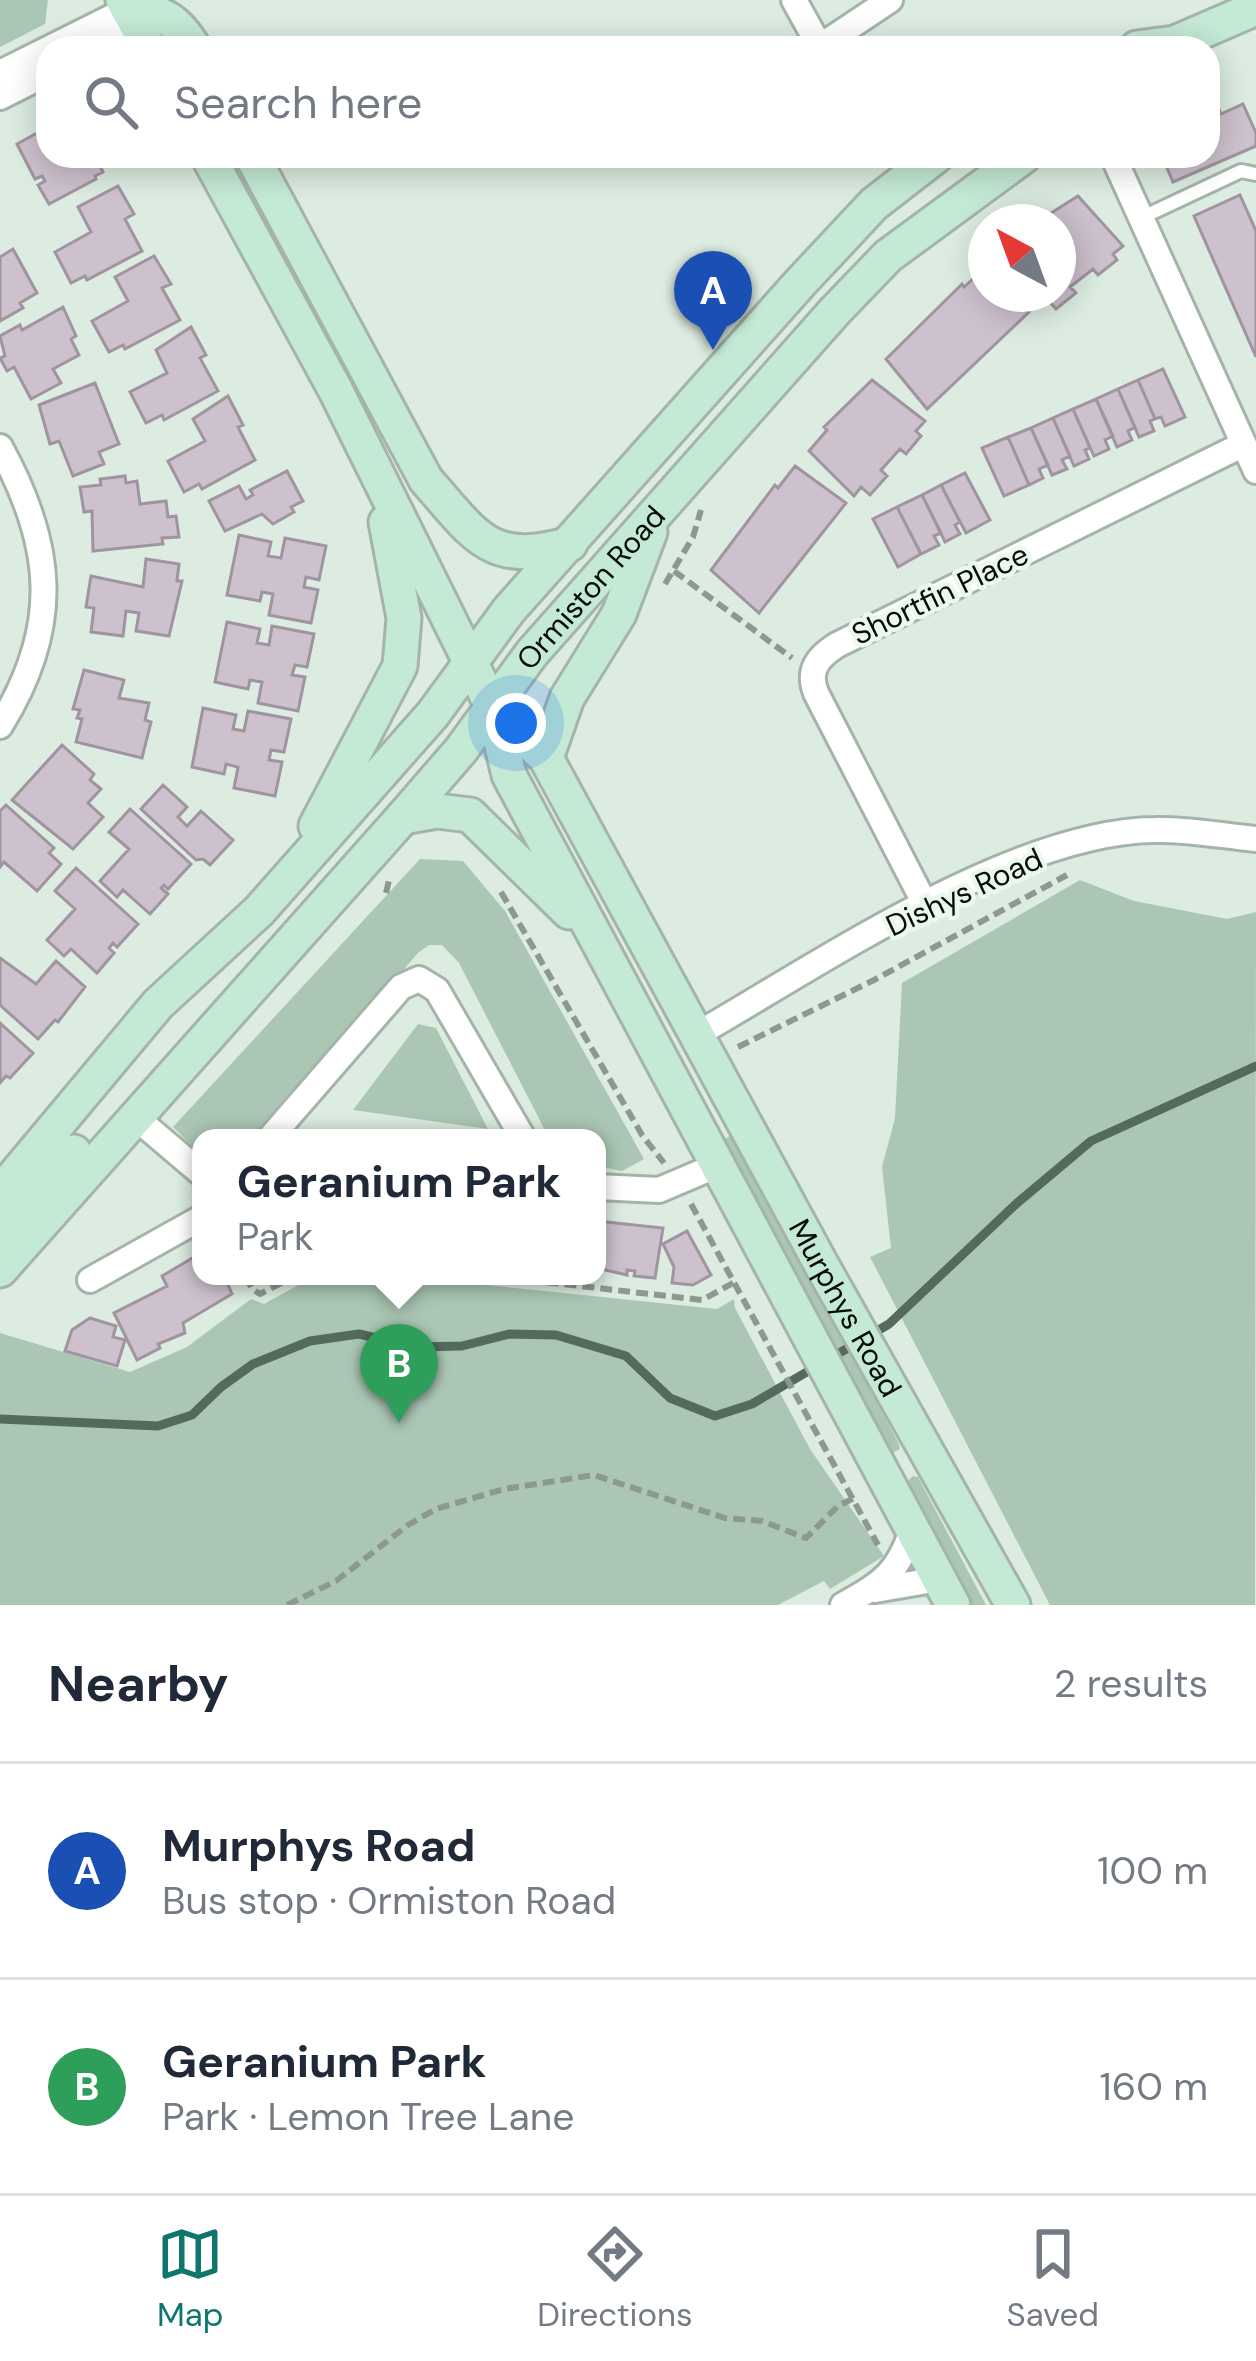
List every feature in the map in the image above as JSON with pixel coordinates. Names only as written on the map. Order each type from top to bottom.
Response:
[{"type":"main road","points":[[1192,36],[1256,8]]},
{"type":"main road","points":[[135,21],[158,12],[175,22],[185,36]]},
{"type":"main road","name":"Murphys Road","points":[[214,168],[376,472],[493,708],[509,776],[946,1592]]},
{"type":"main road","points":[[258,168],[426,480],[495,548],[518,554],[570,544]]},
{"type":"main road","name":"Ormiston Road","points":[[0,1193],[158,1004],[259,910],[434,714],[509,610],[874,204],[920,168]]},
{"type":"main road","name":"Ormiston Road","points":[[0,1270],[403,817],[532,653],[888,256],[1008,168]]},
{"type":"main road","points":[[294,870],[394,682],[404,646],[401,594],[376,472]]},
{"type":"main road","points":[[546,758],[567,698],[619,614],[659,508]]},
{"type":"main road","name":"Murphys Road","points":[[493,708],[546,758],[1013,1605]]},
{"type":"main road","points":[[403,817],[470,814],[595,939]]},
{"type":"main road","points":[[0,1234],[105,1118],[123,1110],[135,1117]]},
{"type":"street","points":[[794,0],[813,36]]},
{"type":"street","points":[[836,36],[890,0]]},
{"type":"street","points":[[87,36],[135,21]]},
{"type":"street","points":[[0,73],[36,55]]},
{"type":"street","points":[[0,97],[36,79]]},
{"type":"street","points":[[1119,168],[1256,471]]},
{"type":"street","name":"Shortfin Place","points":[[812,673],[823,654],[837,645],[1244,444]]},
{"type":"street","points":[[0,448],[36,526],[43,553],[43,588],[41,639],[20,694],[0,726]]},
{"type":"street","points":[[812,673],[816,693],[925,904]]},
{"type":"street","name":"Dishys Road","points":[[696,1035],[925,904],[1022,861],[1118,834],[1155,830],[1256,839]]},
{"type":"street","points":[[278,1129],[401,987],[419,979],[437,990],[518,1129]]},
{"type":"street","points":[[135,1117],[192,1165]]},
{"type":"street","points":[[606,1188],[640,1192],[718,1165]]},
{"type":"street","points":[[90,1280],[192,1223]]},
{"type":"street","points":[[843,1605],[867,1592],[902,1562],[913,1527]]},
{"type":"street","points":[[867,1592],[946,1592]]},
{"type":"lane","points":[[1143,217],[1241,172],[1256,174]]},
{"type":"path","points":[[674,571],[812,673]]},
{"type":"path","points":[[735,1049],[1085,866]]},
{"type":"path","points":[[376,886],[401,868]]},
{"type":"path","points":[[386,893],[389,880]]},
{"type":"path","points":[[500,891],[642,1135],[679,1182],[892,1571]]},
{"type":"path","points":[[571,1285],[702,1300],[735,1282]]},
{"type":"path","points":[[250,1285],[260,1294],[278,1285]]},
{"type":"path","points":[[287,1605],[336,1581],[436,1509],[503,1489],[594,1474],[725,1518],[762,1521],[806,1538],[838,1506],[853,1498]]},
{"type":"green space","points":[[0,0],[48,0],[45,24],[0,47]]},
{"type":"green space","points":[[420,859],[463,861],[505,911],[644,1159],[622,1171],[606,1168],[606,1129],[544,1129],[459,963],[442,945],[429,945],[418,953],[266,1129],[192,1129],[192,1146],[173,1127]]},
{"type":"green space","points":[[1080,880],[1134,901],[1227,919],[1256,912],[1255,1605],[1050,1605],[870,1257],[891,1248],[882,1167],[895,1118],[902,983]]},
{"type":"green space","points":[[418,1024],[436,1028],[488,1129],[353,1110]]},
{"type":"green space","points":[[735,1133],[900,1449],[890,1454],[723,1140]]},
{"type":"green space","points":[[299,1285],[486,1285],[717,1309],[734,1299],[810,1449],[884,1556],[830,1589],[824,1581],[778,1605],[0,1605],[0,1333],[130,1372],[187,1347],[251,1299],[264,1304]]},
{"type":"green space","points":[[918,1477],[986,1605],[969,1605],[904,1484]]},
{"type":"building","points":[[1243,104],[1256,133],[1256,146],[1220,162],[1220,112]]},
{"type":"building","points":[[36,134],[36,168],[101,168],[103,172],[49,204],[38,185],[45,181],[42,176],[35,179],[17,144]]},
{"type":"building","points":[[1167,168],[1205,168],[1173,182]]},
{"type":"building","points":[[118,186],[134,214],[125,219],[142,251],[87,280],[85,276],[71,283],[55,252],[91,232],[78,207]]},
{"type":"building","points":[[1240,195],[1256,231],[1256,357],[1194,216]]},
{"type":"building","points":[[1078,196],[1123,246],[1113,254],[1117,260],[1098,275],[1093,269],[1076,282],[1076,204],[1065,204]]},
{"type":"building","points":[[13,249],[37,293],[0,321],[0,257]]},
{"type":"building","points":[[154,256],[171,284],[162,288],[180,320],[125,349],[123,345],[109,352],[92,321],[128,301],[115,277]]},
{"type":"building","points":[[968,283],[968,312],[1029,312],[927,409],[886,359],[962,284]]},
{"type":"building","points":[[63,307],[79,355],[53,369],[61,383],[31,399],[14,367],[7,371],[0,358],[5,356],[0,336],[20,325],[22,330]]},
{"type":"building","points":[[191,327],[206,355],[200,358],[218,391],[164,420],[162,415],[146,423],[130,392],[167,373],[156,350]]},
{"type":"building","points":[[1163,369],[1185,417],[1165,426],[1161,417],[1155,419],[1138,380]]},
{"type":"building","points":[[872,380],[925,421],[916,431],[921,436],[906,454],[900,449],[881,470],[887,476],[870,495],[861,487],[854,496],[809,451],[827,430],[824,427]]},
{"type":"building","points":[[1138,380],[1155,419],[1150,421],[1154,431],[1139,437],[1118,389]]},
{"type":"building","points":[[95,383],[119,444],[99,452],[104,464],[73,476],[59,441],[50,444],[39,405]]},
{"type":"building","points":[[1118,389],[1135,427],[1128,431],[1132,440],[1117,447],[1096,399]]},
{"type":"building","points":[[228,396],[255,460],[202,489],[199,484],[184,492],[168,461],[205,441],[193,419]]},
{"type":"building","points":[[1096,399],[1113,436],[1105,440],[1109,449],[1094,456],[1073,409]]},
{"type":"building","points":[[1073,409],[1090,448],[1085,450],[1089,459],[1074,466],[1053,418]]},
{"type":"building","points":[[1053,418],[1070,456],[1062,460],[1067,469],[1052,475],[1031,428]]},
{"type":"building","points":[[1031,428],[1048,465],[1039,469],[1043,478],[1029,485],[1008,437]]},
{"type":"building","points":[[1008,437],[1029,485],[1004,496],[982,448]]},
{"type":"building","points":[[795,466],[846,503],[759,613],[711,570],[775,485],[778,488]]},
{"type":"building","points":[[287,471],[303,501],[291,507],[294,512],[273,524],[262,514],[225,531],[209,501],[239,486],[246,499],[253,495],[250,490]]},
{"type":"building","points":[[965,473],[990,520],[966,533],[941,485]]},
{"type":"building","points":[[125,476],[126,483],[137,481],[140,504],[166,501],[168,517],[176,516],[179,537],[162,538],[163,544],[93,551],[92,511],[84,512],[80,487]]},
{"type":"building","points":[[941,485],[960,522],[955,525],[960,534],[945,542],[922,495]]},
{"type":"building","points":[[922,495],[941,533],[934,536],[939,545],[921,554],[897,507]]},
{"type":"building","points":[[897,507],[921,554],[898,567],[873,519]]},
{"type":"building","points":[[239,535],[271,542],[268,556],[281,558],[285,538],[326,546],[319,580],[306,577],[304,587],[318,590],[311,623],[269,615],[273,594],[262,592],[260,601],[227,595]]},
{"type":"building","points":[[146,559],[179,564],[177,581],[182,581],[169,636],[136,631],[139,613],[126,611],[123,636],[91,632],[94,608],[86,607],[91,576],[143,587]]},
{"type":"building","points":[[227,622],[260,629],[257,643],[269,645],[272,626],[314,634],[307,667],[295,665],[292,675],[305,677],[298,711],[258,703],[262,682],[250,680],[248,689],[215,682]]},
{"type":"building","points":[[84,670],[124,680],[119,698],[149,703],[145,720],[151,722],[142,758],[76,742],[82,719],[77,718],[80,710],[73,709]]},
{"type":"building","points":[[203,708],[236,715],[233,729],[244,731],[248,711],[291,719],[284,752],[271,750],[269,760],[282,762],[275,796],[234,788],[238,767],[226,764],[224,774],[192,767]]},
{"type":"building","points":[[62,745],[94,774],[90,780],[101,789],[88,803],[103,817],[73,849],[12,800]]},
{"type":"building","points":[[163,785],[187,807],[178,817],[187,826],[201,811],[233,840],[210,865],[196,860],[141,809]]},
{"type":"building","points":[[6,805],[54,848],[49,853],[61,864],[37,891],[4,862],[0,867],[0,811]]},
{"type":"building","points":[[130,809],[191,864],[168,889],[161,888],[168,894],[150,914],[123,890],[117,897],[100,881],[129,849],[109,832]]},
{"type":"building","points":[[76,868],[138,924],[117,947],[113,943],[109,948],[114,953],[97,973],[71,949],[64,956],[47,940],[75,909],[55,891]]},
{"type":"building","points":[[0,958],[36,984],[56,961],[85,987],[38,1039],[0,1005]]},
{"type":"building","points":[[0,1023],[33,1053],[0,1083]]},
{"type":"building","points":[[606,1222],[663,1228],[655,1278],[634,1276],[635,1271],[627,1270],[627,1275],[606,1270]]},
{"type":"building","points":[[687,1231],[711,1275],[693,1285],[672,1283],[674,1267],[663,1244]]},
{"type":"building","points":[[192,1258],[192,1285],[228,1285],[232,1294],[183,1323],[185,1333],[158,1344],[160,1348],[137,1360],[114,1313],[167,1286],[162,1276]]},
{"type":"building","points":[[90,1318],[116,1326],[113,1337],[125,1340],[117,1366],[65,1351],[72,1330]]},
{"type":"waterway","points":[[0,1419],[158,1426],[192,1415],[253,1364],[310,1341],[359,1334],[415,1347],[462,1346],[509,1334],[556,1335],[626,1356],[670,1398],[715,1416],[752,1404],[889,1324],[1016,1204],[1091,1141],[1256,1066]]},
{"type":"place","name":"Murphys Road","points":[[713,350]]},
{"type":"place","name":"Geranium Park","points":[[399,1423]]}]
